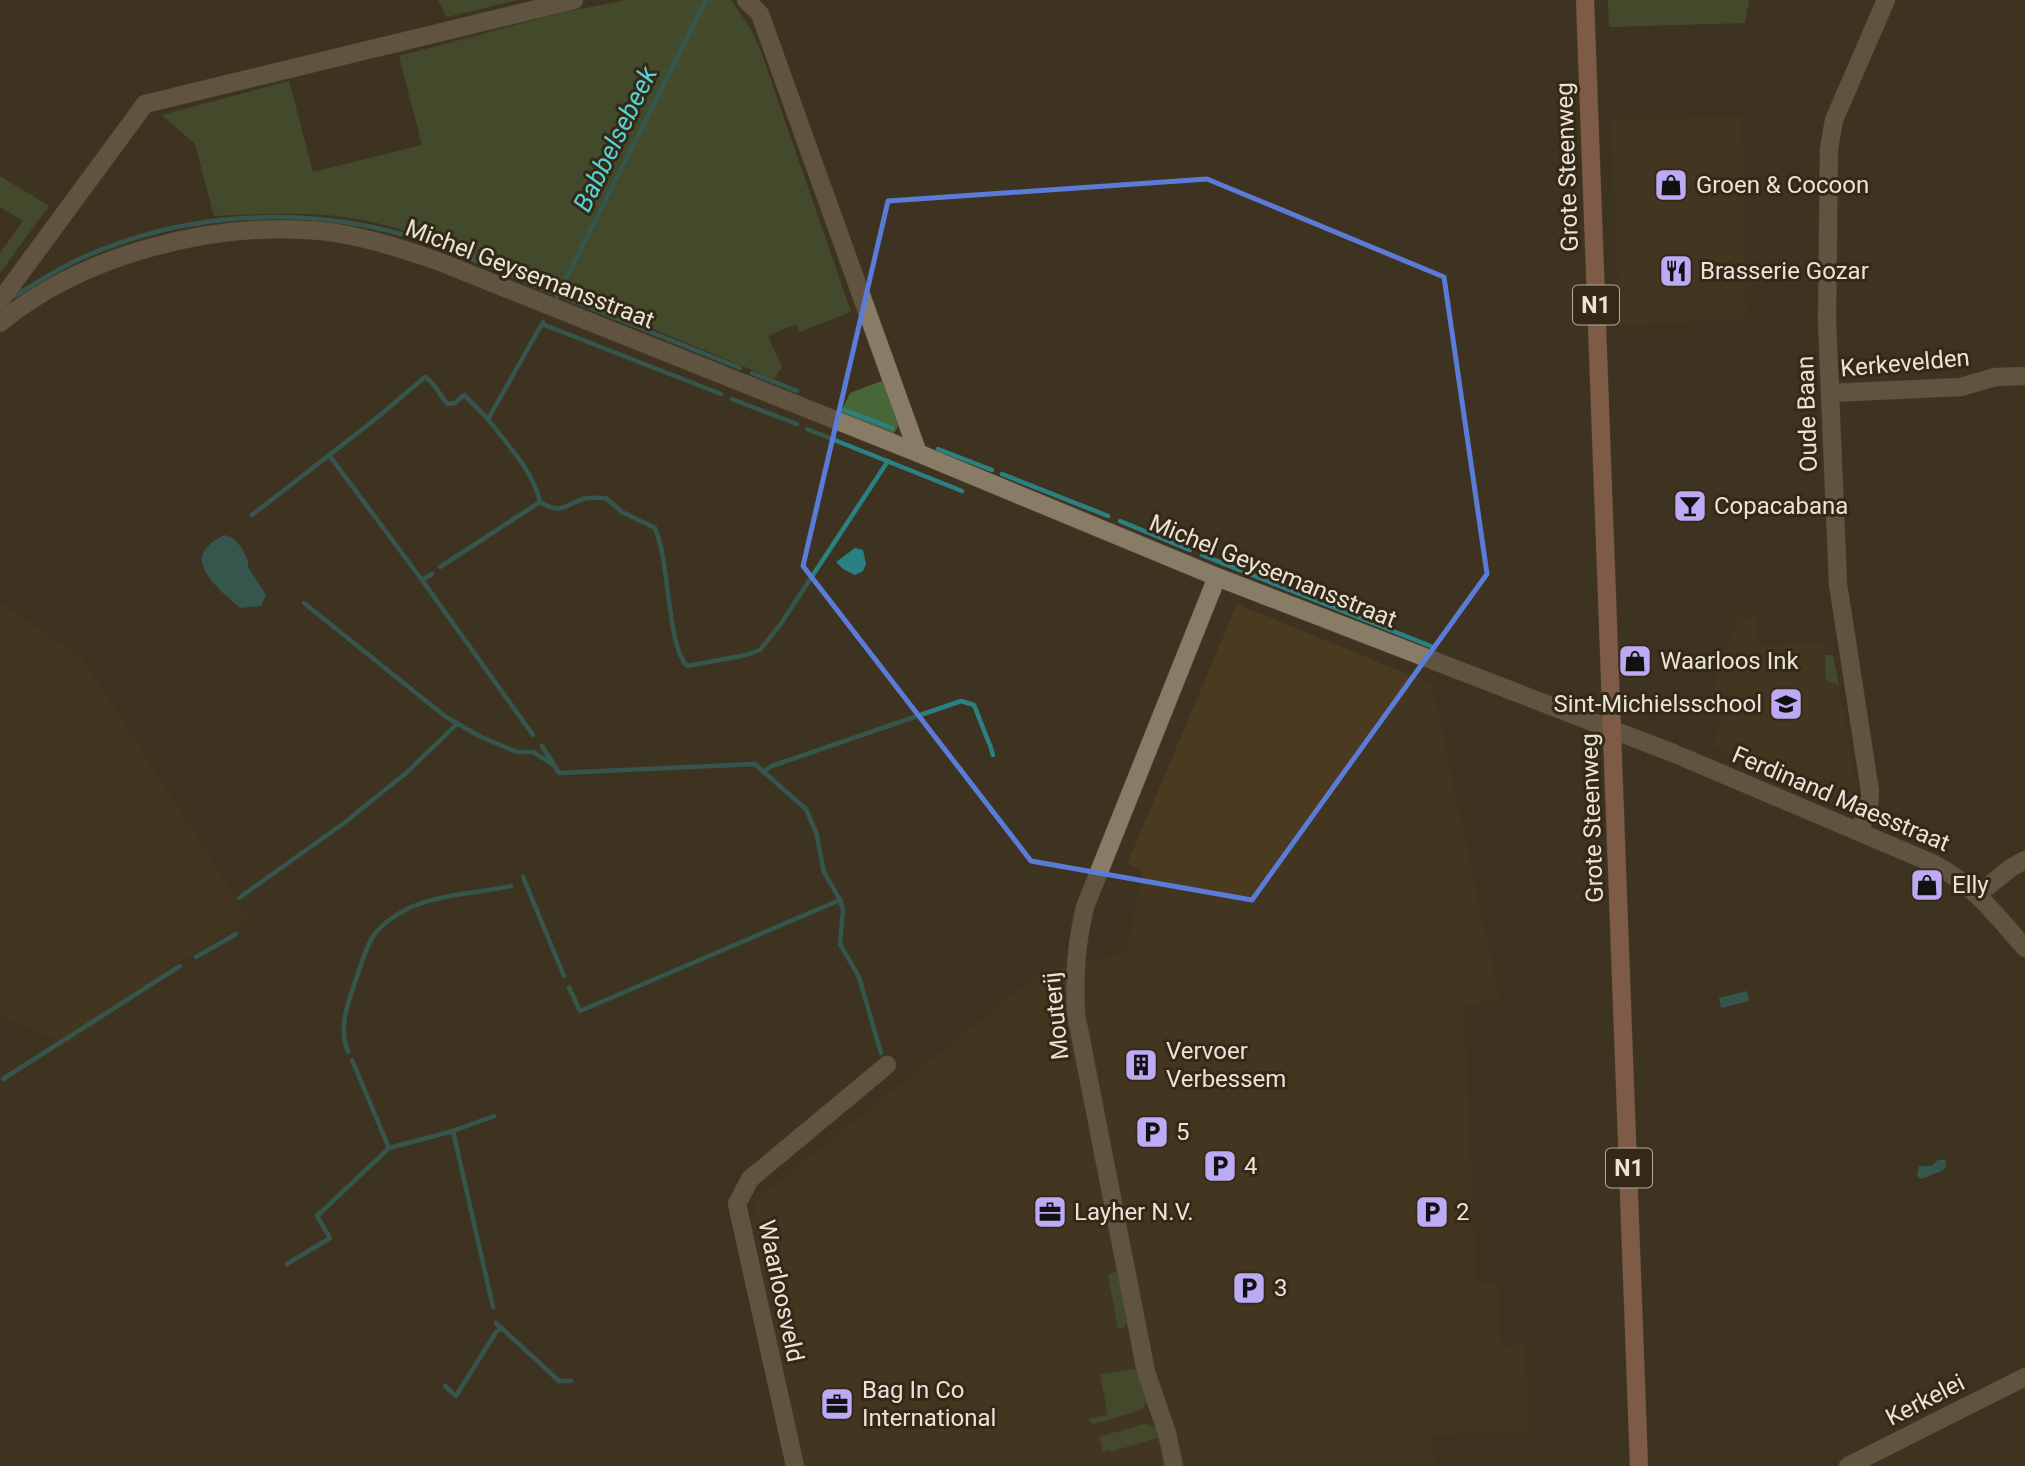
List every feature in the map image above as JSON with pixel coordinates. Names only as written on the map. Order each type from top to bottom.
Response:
[{"type":"main road","name":"Grote Steenweg","points":[[1585,0],[1639,1466]]},
{"type":"street","points":[[0,301],[145,104],[574,0]]},
{"type":"street","points":[[746,0],[760,14],[918,453]]},
{"type":"street","name":"Oude Baan","points":[[1859,832],[1869,806],[1870,791],[1838,584],[1827,320],[1829,149],[1835,120],[1886,0]]},
{"type":"street","name":"Michel Geysemansstraat","points":[[0,323],[46,291],[115,259],[143,250],[222,233],[323,231],[395,247],[435,260],[918,453],[1217,577],[1613,730]]},
{"type":"street","name":"Kerkevelden","points":[[1830,393],[1961,387],[1995,377],[2025,376]]},
{"type":"street","name":"Mouterij","points":[[1174,1466],[1167,1433],[1146,1372],[1076,1014],[1074,980],[1076,944],[1085,907],[1217,577]]},
{"type":"street","name":"Ferdinand Maesstraat","points":[[1613,730],[1946,870],[1978,894],[2025,948]]},
{"type":"street","points":[[1978,894],[2002,874],[2025,860]]},
{"type":"street","name":"Waarloosveld","points":[[795,1466],[737,1204],[750,1179],[887,1065]]},
{"type":"street","name":"Kerkelei","points":[[1848,1466],[2025,1377]]},
{"type":"highlighted area","points":[[1207,179],[1444,277],[1487,574],[1252,900],[1031,861],[803,566],[888,201]]},
{"type":"shaded area","points":[[1742,116],[1746,319],[1620,325],[1611,121]]},
{"type":"shaded area","points":[[0,602],[84,660],[249,919],[174,965],[69,1045],[0,1016]]},
{"type":"shaded area","points":[[1237,604],[1432,684],[1499,998],[1464,1007],[1476,1284],[1498,1284],[1500,1347],[1525,1343],[1529,1431],[1429,1435],[1435,1466],[800,1466],[752,1218],[757,1199],[1041,972],[1127,952],[1143,871],[1127,864]]},
{"type":"shaded area","name":"Sint-Michielsschool","points":[[1739,618],[1757,618],[1759,645],[1825,643],[1826,680],[1839,685],[1857,792],[1844,806],[1814,794],[1815,789],[1774,776],[1774,772],[1712,746],[1733,696],[1712,688]]},
{"type":"green space","points":[[438,0],[518,0],[447,17]]},
{"type":"green space","points":[[627,0],[641,0],[629,40],[607,65],[489,91],[475,36],[560,13]]},
{"type":"green space","points":[[641,0],[731,0],[751,29],[763,57],[851,312],[799,332],[796,324],[768,336],[782,367],[774,379],[399,229],[326,215],[214,216],[195,144],[162,115],[289,81],[313,172],[422,145],[399,56],[475,36],[489,90],[629,40]]},
{"type":"green space","points":[[1608,0],[1749,0],[1745,23],[1609,27]]},
{"type":"green space","points":[[0,176],[49,206],[0,273],[0,253],[23,221],[0,207]]},
{"type":"green space","points":[[884,380],[899,415],[899,422],[893,434],[840,414],[850,393]]},
{"type":"green space","points":[[1825,655],[1833,655],[1839,685],[1826,680]]},
{"type":"green space","points":[[1119,1272],[1128,1321],[1124,1327],[1118,1329],[1108,1274]]},
{"type":"green space","points":[[1132,1369],[1139,1373],[1148,1400],[1141,1410],[1093,1424],[1087,1419],[1108,1415],[1100,1374]]},
{"type":"green space","points":[[1144,1424],[1154,1428],[1160,1437],[1103,1452],[1099,1437]]},
{"type":"water","points":[[225,535],[234,539],[242,548],[248,567],[266,595],[261,606],[240,608],[220,590],[205,571],[202,562],[204,552],[211,543]]},
{"type":"water","points":[[855,548],[863,550],[866,564],[863,571],[855,575],[836,562]]},
{"type":"water","points":[[1747,991],[1749,1001],[1721,1008],[1719,998]]},
{"type":"water","points":[[1938,1160],[1946,1160],[1946,1167],[1942,1171],[1921,1179],[1917,1176],[1919,1166],[1931,1166]]},
{"type":"waterway","name":"Babbelsebeek","points":[[557,297],[706,0]]},
{"type":"waterway","points":[[15,296],[66,265],[123,242],[162,230],[244,218],[286,217],[368,226],[435,244],[513,276]]},
{"type":"waterway","points":[[526,282],[740,368]]},
{"type":"waterway","points":[[252,515],[425,377],[448,404],[455,403],[464,395],[488,419],[543,322]]},
{"type":"waterway","points":[[542,324],[721,394]]},
{"type":"waterway","points":[[752,373],[797,391]]},
{"type":"waterway","points":[[732,399],[797,424]]},
{"type":"waterway","points":[[844,410],[892,428]]},
{"type":"waterway","points":[[440,567],[540,502],[532,479],[488,419]]},
{"type":"waterway","points":[[807,429],[962,491]]},
{"type":"waterway","points":[[938,449],[992,470]]},
{"type":"waterway","points":[[329,455],[422,580],[432,574]]},
{"type":"waterway","points":[[540,502],[558,509],[586,498],[606,498],[622,512],[655,528],[664,561],[676,641],[680,656],[687,666],[760,650],[780,625],[888,461]]},
{"type":"waterway","points":[[1002,474],[1108,516]]},
{"type":"waterway","points":[[1120,521],[1190,550]]},
{"type":"waterway","points":[[1202,555],[1433,647]]},
{"type":"waterway","points":[[422,580],[533,735]]},
{"type":"waterway","points":[[304,603],[446,717],[481,737],[517,752],[533,752],[554,765],[559,773],[755,764],[806,809],[816,832],[824,872],[843,910],[840,944],[859,977],[881,1053]]},
{"type":"waterway","points":[[763,772],[772,766],[961,701],[974,705],[989,743]]},
{"type":"waterway","points":[[239,898],[344,823],[406,773],[457,724]]},
{"type":"waterway","points":[[990,745],[993,755]]},
{"type":"waterway","points":[[542,746],[553,763]]},
{"type":"waterway","points":[[523,877],[564,976]]},
{"type":"waterway","points":[[348,1052],[344,1035],[346,1011],[364,957],[377,931],[407,909],[423,903],[511,886]]},
{"type":"waterway","points":[[569,987],[580,1011],[840,900]]},
{"type":"waterway","points":[[196,957],[236,934]]},
{"type":"waterway","points":[[3,1079],[180,966]]},
{"type":"waterway","points":[[352,1060],[389,1148]]},
{"type":"waterway","points":[[493,1307],[453,1131],[494,1116]]},
{"type":"waterway","points":[[287,1264],[330,1238],[317,1216],[389,1148],[453,1131]]},
{"type":"waterway","points":[[496,1323],[559,1381],[571,1381]]},
{"type":"waterway","points":[[445,1386],[456,1396],[496,1332],[502,1328]]},
{"type":"place","name":"Groen & Cocoon","points":[[1671,185]]},
{"type":"place","name":"Brasserie Gozar","points":[[1676,271]]},
{"type":"place","name":"Copacabana","points":[[1690,506]]},
{"type":"place","name":"Waarloos Ink","points":[[1635,661]]},
{"type":"place","name":"Sint-Michielsschool","points":[[1786,704]]},
{"type":"place","name":"Elly","points":[[1927,885]]},
{"type":"place","name":"Vervoer Verbessem","points":[[1141,1065]]},
{"type":"place","name":"5","points":[[1152,1132]]},
{"type":"place","name":"4","points":[[1220,1166]]},
{"type":"place","name":"Layher N.V.","points":[[1050,1212]]},
{"type":"place","name":"2","points":[[1432,1212]]},
{"type":"place","name":"3","points":[[1249,1288]]},
{"type":"place","name":"Bag In Co International","points":[[837,1404]]}]
